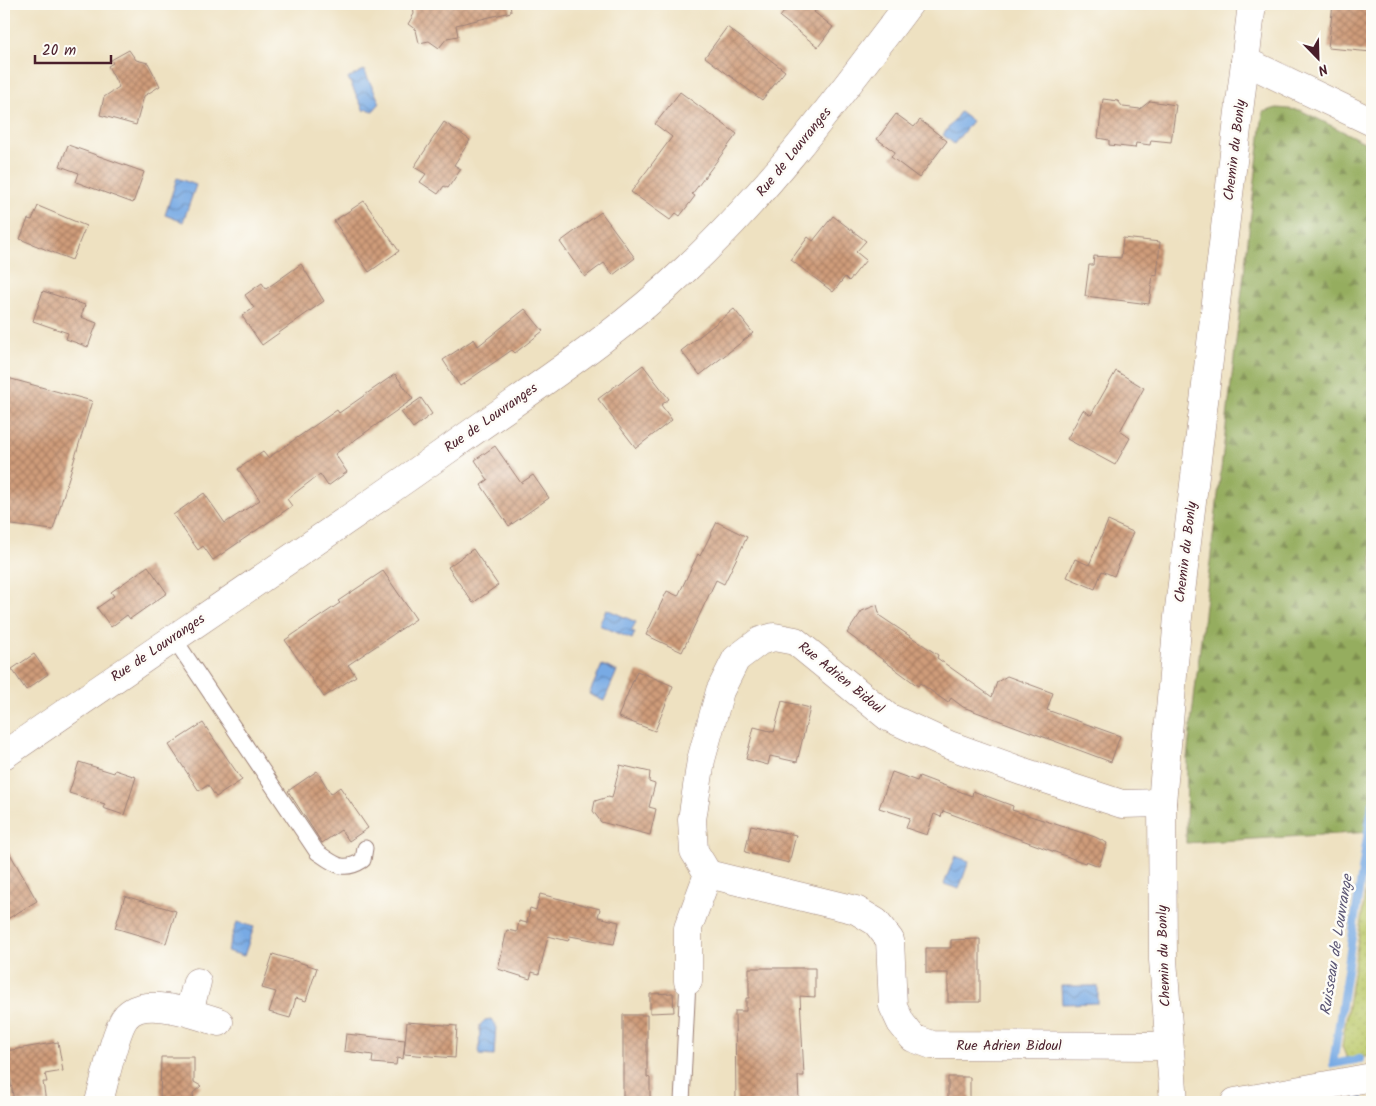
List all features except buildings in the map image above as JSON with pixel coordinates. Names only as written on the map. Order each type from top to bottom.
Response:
[{"type":"street","name":"Rue de Louvranges","points":[[4,755],[338,527],[618,329],[688,268],[759,196],[832,106],[909,4]]},
{"type":"street","name":"Chemin du Bonly","points":[[1174,1102],[1168,1046],[1163,960],[1162,803],[1178,617],[1252,4]]},
{"type":"street","points":[[1245,61],[1372,122]]},
{"type":"street","name":"Rue Adrien Bidoul","points":[[1162,803],[1122,804],[1024,772],[949,744],[888,717],[795,641],[774,637],[760,642],[736,659],[720,691],[701,760],[692,820],[694,851],[708,874],[856,910],[876,922],[890,940],[893,1006],[901,1023],[913,1038],[932,1045],[1168,1046]]},
{"type":"street","points":[[688,980],[688,928],[708,874]]},
{"type":"street","points":[[189,1012],[197,982]]},
{"type":"street","points":[[99,1102],[125,1017],[136,1009],[152,1006],[189,1012],[219,1022]]},
{"type":"street","points":[[1235,1102],[1372,1077]]},
{"type":"lane","points":[[173,638],[317,852],[343,867],[352,867],[363,860],[365,848]]},
{"type":"lane","points":[[682,1102],[688,980]]},
{"type":"green space","points":[[1277,108],[1300,110],[1372,146],[1372,832],[1186,843],[1187,758],[1263,112]]},
{"type":"green space","points":[[1372,848],[1372,1056],[1347,1059],[1342,1046]]},
{"type":"water","points":[[364,70],[380,103],[373,111],[367,109],[364,111],[348,78]]},
{"type":"water","points":[[960,112],[972,121],[954,144],[943,135]]},
{"type":"water","points":[[177,178],[196,185],[183,222],[165,215]]},
{"type":"water","points":[[606,609],[636,622],[631,631],[635,632],[632,639],[599,625]]},
{"type":"water","points":[[602,665],[617,671],[604,701],[589,694]]},
{"type":"water","points":[[955,856],[969,861],[959,889],[944,884]]},
{"type":"water","points":[[237,922],[254,927],[244,956],[227,951]]},
{"type":"water","points":[[1061,986],[1098,986],[1098,1003],[1062,1004]]},
{"type":"water","points":[[491,1019],[496,1025],[494,1056],[479,1055],[480,1025],[485,1020]]},
{"type":"waterway","name":"Ruisseau de Louvrange","points":[[1360,1059],[1333,1064],[1372,804]]}]
